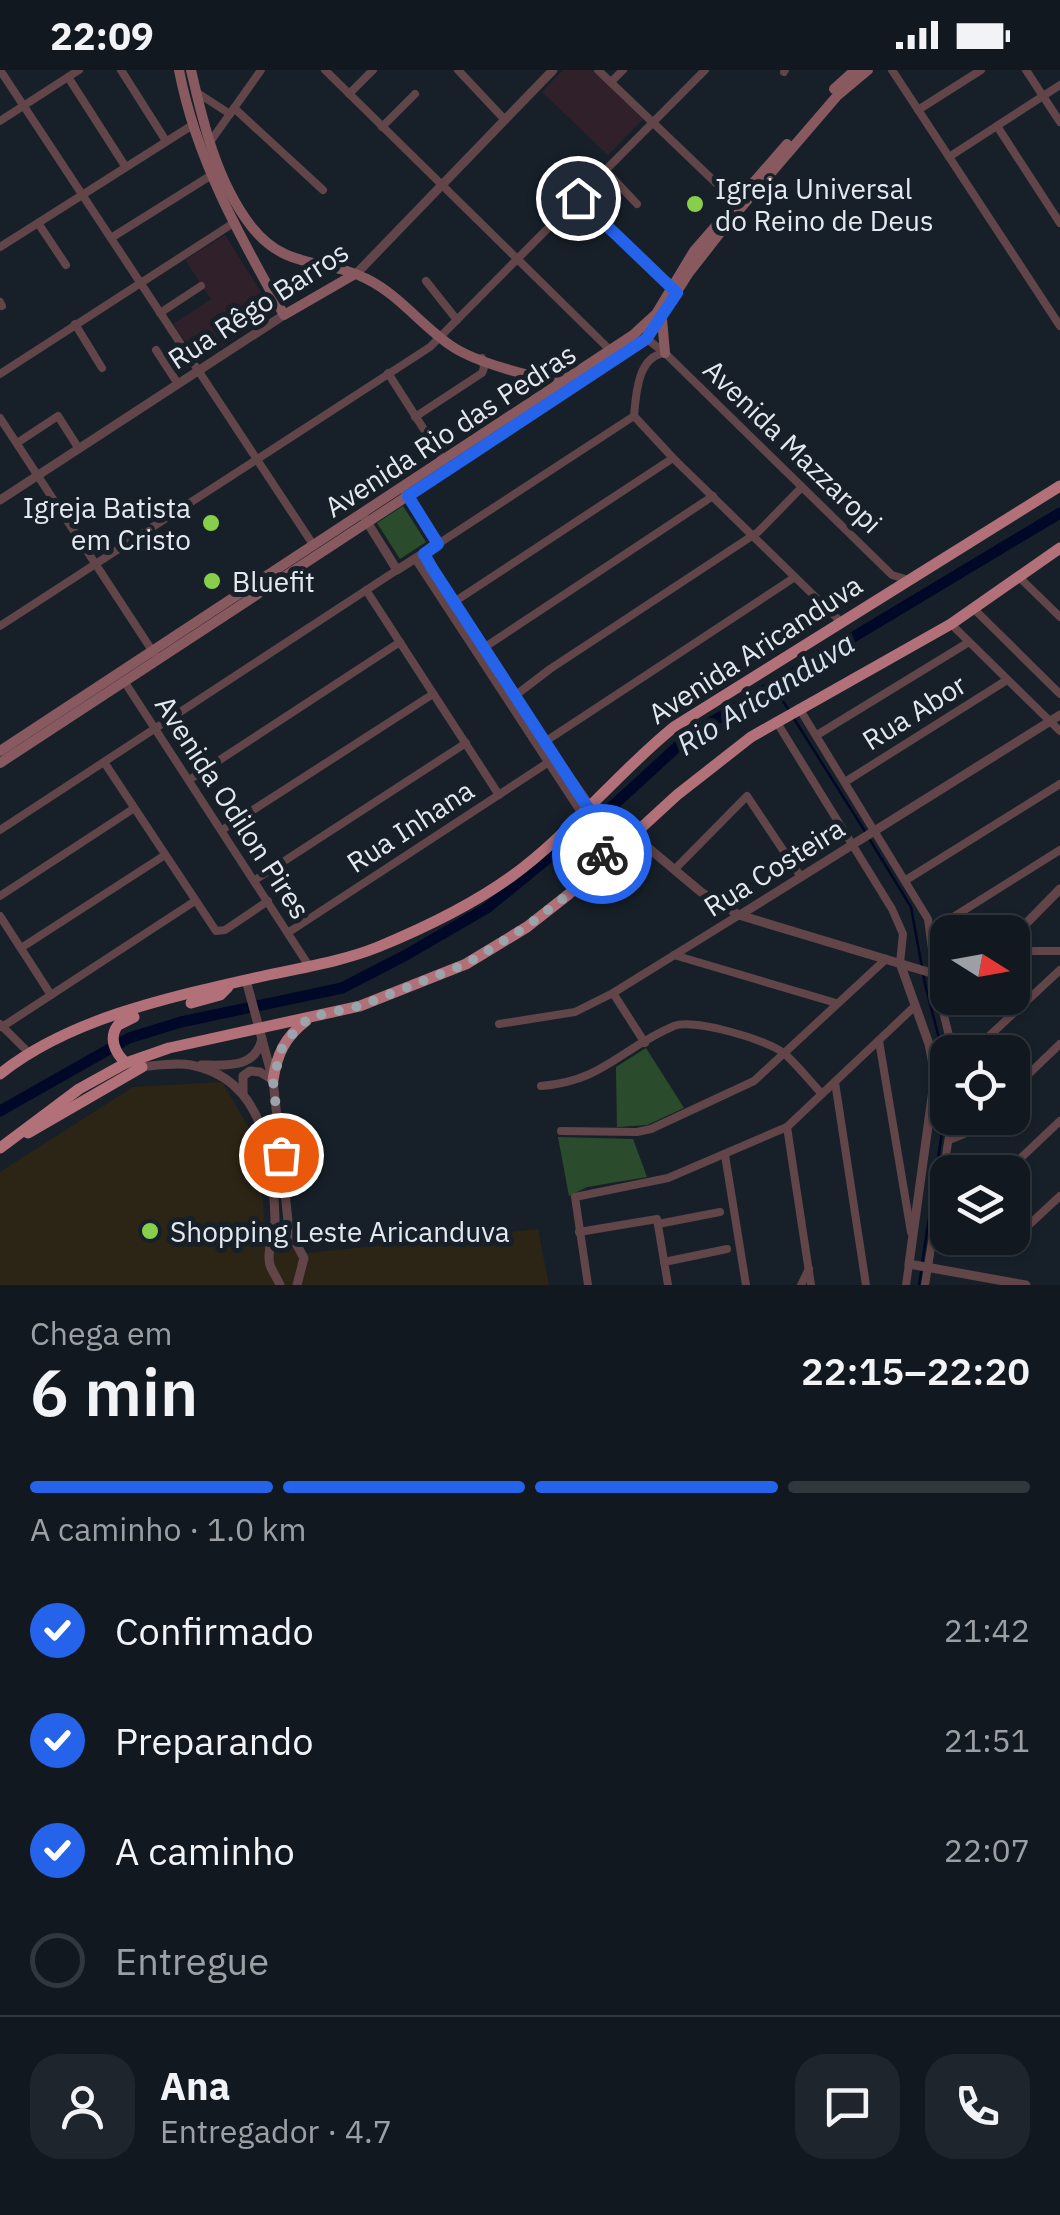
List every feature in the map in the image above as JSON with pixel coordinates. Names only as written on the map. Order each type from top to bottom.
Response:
[{"type":"highway","name":"Avenida Aricanduva","points":[[0,1074],[71,1031],[377,947],[477,900],[514,875],[589,812],[645,751],[674,727],[1060,486]]},
{"type":"highway","points":[[0,1148],[124,1061],[360,1006],[466,964],[526,927],[575,889],[582,874],[622,832],[715,762],[777,720],[975,610],[1060,548]]},
{"type":"highway","points":[[124,1061],[114,1045],[118,1025],[220,995],[231,984]]},
{"type":"highway","points":[[273,1080],[289,1036],[311,1017]]},
{"type":"highway","points":[[15,1137],[46,1125],[142,1067]]},
{"type":"main road","points":[[179,70],[192,126],[210,176],[284,315]]},
{"type":"main road","points":[[192,70],[210,142],[246,218],[264,240],[287,256],[356,274],[390,292],[455,349],[525,375],[555,380],[576,374]]},
{"type":"main road","name":"Avenida Rio das Pedras","points":[[405,492],[611,351],[656,314],[738,205],[833,90],[855,70]]},
{"type":"main road","name":"Avenida Rio das Pedras","points":[[738,205],[837,96],[867,70]]},
{"type":"main road","name":"Rua Rêgo Barros","points":[[284,315],[356,274]]},
{"type":"main road","name":"Avenida Rio das Pedras","points":[[0,751],[405,492],[538,412],[646,339],[662,319],[674,290]]},
{"type":"main road","points":[[662,319],[665,353]]},
{"type":"main road","points":[[633,335],[646,339]]},
{"type":"main road","points":[[525,375],[536,387],[538,412]]},
{"type":"main road","name":"Avenida Rio das Pedras","points":[[0,763],[121,677]]},
{"type":"street","points":[[0,70],[317,550]]},
{"type":"street","points":[[0,121],[79,70]]},
{"type":"street","points":[[121,70],[166,141]]},
{"type":"street","points":[[325,70],[611,351]]},
{"type":"street","points":[[350,94],[374,70]]},
{"type":"street","points":[[458,70],[504,120]]},
{"type":"street","name":"Rua Rêgo Barros","points":[[356,274],[553,70]]},
{"type":"street","points":[[598,70],[738,205]]},
{"type":"street","points":[[610,82],[623,70]]},
{"type":"street","points":[[0,626],[440,338],[705,70]]},
{"type":"street","points":[[892,70],[1060,326]]},
{"type":"street","points":[[918,110],[980,70]]},
{"type":"street","points":[[1026,70],[1060,122]]},
{"type":"street","points":[[210,142],[258,71]]},
{"type":"street","points":[[68,77],[126,166]]},
{"type":"street","points":[[949,157],[1060,85]]},
{"type":"street","points":[[196,92],[232,111],[293,157],[324,190]]},
{"type":"street","points":[[382,127],[415,94]]},
{"type":"street","points":[[0,247],[192,126]]},
{"type":"street","points":[[997,126],[1060,223]]},
{"type":"street","points":[[604,170],[637,204]]},
{"type":"street","points":[[111,238],[210,176]]},
{"type":"street","points":[[578,198],[674,290]]},
{"type":"street","points":[[0,374],[235,222]]},
{"type":"street","points":[[38,223],[66,265]]},
{"type":"street","points":[[426,281],[457,320]]},
{"type":"street","points":[[160,313],[202,286]]},
{"type":"street","name":"Rua Rêgo Barros","points":[[0,500],[284,315]]},
{"type":"street","points":[[75,324],[102,368]]},
{"type":"street","name":"Avenida Mazzaropi","points":[[646,339],[665,353],[892,575],[910,580]]},
{"type":"street","points":[[156,350],[178,384]]},
{"type":"street","points":[[0,830],[634,416],[645,364],[651,356],[665,353]]},
{"type":"street","points":[[415,417],[482,373],[482,358]]},
{"type":"street","points":[[388,373],[444,462]]},
{"type":"street","points":[[17,443],[58,416],[79,449]]},
{"type":"street","points":[[634,416],[841,622]]},
{"type":"street","points":[[0,418],[155,655]]},
{"type":"street","points":[[450,604],[672,458]]},
{"type":"street","points":[[512,698],[753,536],[802,487]]},
{"type":"street","points":[[405,492],[438,544]]},
{"type":"street","points":[[480,650],[713,496]]},
{"type":"street","points":[[365,518],[397,570]]},
{"type":"street","points":[[420,556],[589,812],[740,915],[930,972]]},
{"type":"street","points":[[542,744],[795,577]]},
{"type":"street","points":[[1019,577],[1060,616]]},
{"type":"street","points":[[366,590],[499,795]]},
{"type":"street","points":[[975,610],[1060,694]]},
{"type":"street","points":[[951,624],[1007,680],[1055,718],[1060,732]]},
{"type":"street","points":[[189,780],[400,642]]},
{"type":"street","points":[[817,735],[969,642]]},
{"type":"street","name":"Avenida Odilon Pires","points":[[121,677],[310,966]]},
{"type":"street","name":"Rua Abor","points":[[844,782],[1007,680]]},
{"type":"street","points":[[222,830],[433,694]]},
{"type":"street","points":[[798,708],[923,908],[930,927]]},
{"type":"street","name":"Rua Costeira","points":[[499,1024],[575,1012],[612,993],[1055,718]]},
{"type":"street","points":[[777,720],[856,842],[899,924],[904,943],[900,963],[935,1076],[913,1241]]},
{"type":"street","points":[[255,880],[466,743]]},
{"type":"street","name":"Rua Inhana","points":[[288,932],[552,760]]},
{"type":"street","points":[[104,762],[213,928],[221,932],[268,901]]},
{"type":"street","points":[[906,880],[1060,784]]},
{"type":"street","points":[[675,868],[748,797],[801,877]]},
{"type":"street","points":[[0,896],[134,809]]},
{"type":"street","points":[[955,915],[1060,850]]},
{"type":"street","points":[[21,948],[164,855]]},
{"type":"street","points":[[1030,920],[1060,889]]},
{"type":"street","points":[[3,1028],[195,900]]},
{"type":"street","points":[[0,916],[51,995]]},
{"type":"street","points":[[1030,951],[1060,951]]},
{"type":"street","points":[[674,955],[836,1003]]},
{"type":"street","points":[[561,1131],[651,1129],[744,1087],[886,959]]},
{"type":"street","points":[[990,1035],[1060,970]]},
{"type":"street","points":[[246,980],[273,1080],[289,1230],[304,1258],[296,1285]]},
{"type":"street","points":[[612,993],[644,1043]]},
{"type":"street","points":[[588,1285],[574,1199],[577,1196],[668,1178],[787,1127],[915,1006]]},
{"type":"street","points":[[541,1086],[587,1078],[678,1024],[689,1023],[766,1043],[784,1053],[822,1094]]},
{"type":"street","points":[[3,1028],[28,1054]]},
{"type":"street","points":[[3,1028],[16,1062]]},
{"type":"street","points":[[124,1061],[142,1067],[227,1065],[250,1060],[258,1053],[260,1028]]},
{"type":"street","points":[[879,1041],[913,1241],[925,1285]]},
{"type":"street","points":[[1030,1073],[1060,1044]]},
{"type":"street","points":[[194,1065],[222,1077],[243,1094],[258,1116],[268,1147],[275,1220],[269,1259],[280,1285]]},
{"type":"street","points":[[243,1094],[242,1081],[248,1072],[260,1072],[273,1080]]},
{"type":"street","points":[[835,1082],[866,1285]]},
{"type":"street","points":[[1024,1155],[1060,1121]]},
{"type":"street","points":[[787,1127],[812,1285]]},
{"type":"street","points":[[948,1155],[950,1135]]},
{"type":"street","points":[[949,1140],[962,1135]]},
{"type":"street","points":[[726,1155],[746,1285]]},
{"type":"street","points":[[904,1190],[922,1186]]},
{"type":"street","points":[[1030,1224],[1060,1196]]},
{"type":"street","points":[[658,1224],[720,1212]]},
{"type":"street","points":[[579,1232],[654,1219],[668,1285]]},
{"type":"street","points":[[906,1285],[930,1239]]},
{"type":"street","points":[[271,1248],[296,1244]]},
{"type":"street","points":[[664,1262],[727,1250]]},
{"type":"street","points":[[919,1266],[1024,1285]]},
{"type":"street","points":[[802,1285],[809,1270]]},
{"type":"street","points":[[275,1273],[300,1273]]},
{"type":"street","points":[[957,1285],[962,1273]]},
{"type":"shaded area","points":[[563,70],[592,70],[643,119],[608,155],[542,92]]},
{"type":"shaded area","points":[[225,235],[274,313],[199,361],[173,324],[211,299],[185,260]]},
{"type":"shaded area","points":[[222,1082],[256,1140],[266,1233],[308,1253],[538,1229],[549,1285],[0,1285],[0,1172],[133,1087]]},
{"type":"green space","points":[[403,506],[426,542],[400,559],[377,523]]},
{"type":"green space","points":[[646,1048],[684,1108],[647,1125],[617,1127],[616,1067]]},
{"type":"green space","points":[[558,1137],[633,1139],[647,1177],[587,1187],[569,1196]]},
{"type":"waterway","name":"Rio Aricanduva","points":[[0,1111],[129,1038],[181,1022],[342,988],[406,955],[487,908],[616,803],[690,735],[1060,513]]},
{"type":"waterway","points":[[780,697],[789,710]]},
{"type":"waterway","points":[[793,717],[866,833]]},
{"type":"waterway","points":[[870,840],[911,907],[938,1035]]},
{"type":"waterway","points":[[922,1264],[942,1135]]},
{"type":"waterway","points":[[919,1285],[921,1272]]},
{"type":"way so far","points":[[281,1155],[273,1080],[276,1061],[297,1028],[311,1017],[360,1006],[466,964],[526,927],[569,894],[602,854]]},
{"type":"place","name":"Igreja Universal do Reino de Deus","points":[[695,204]]},
{"type":"place","name":"Igreja Batista em Cristo","points":[[211,523]]},
{"type":"place","name":"Bluefit","points":[[212,581]]},
{"type":"place","name":"Shopping Leste Aricanduva","points":[[150,1231]]},
{"type":"route","points":[[578,198],[677,293],[646,339],[408,496],[438,544],[424,554],[432,568],[588,808],[613,824],[616,839],[602,854]]}]
